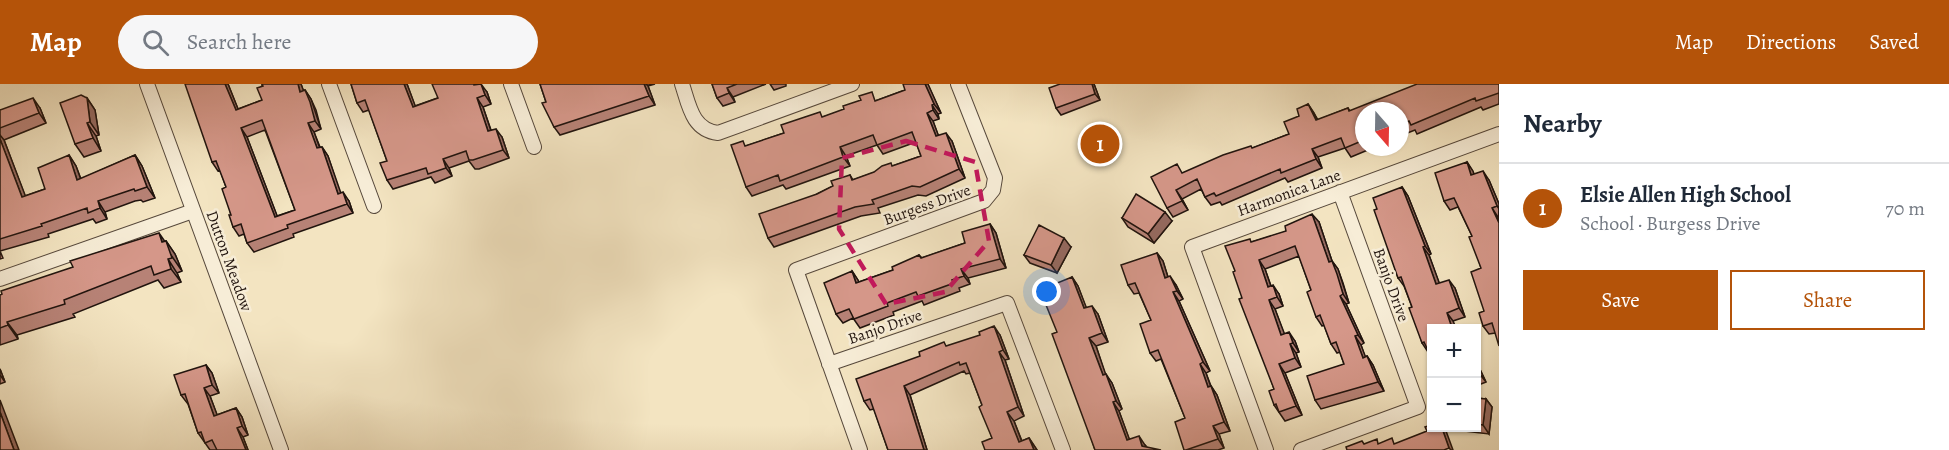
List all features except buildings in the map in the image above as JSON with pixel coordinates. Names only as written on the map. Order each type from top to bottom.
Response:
[{"type":"street","name":"Dutton Meadow","points":[[147,84],[281,450]]},
{"type":"street","points":[[329,84],[374,206]]},
{"type":"street","points":[[510,84],[534,147]]},
{"type":"street","points":[[681,84],[697,125],[706,132],[718,133],[852,84]]},
{"type":"street","name":"Burgess Drive","points":[[829,364],[796,270],[984,201],[993,190],[995,178],[958,84]]},
{"type":"street","name":"Harmonica Lane","points":[[1266,450],[1192,247],[1499,134]]},
{"type":"street","name":"Banjo Drive","points":[[1301,450],[1418,407],[1340,192]]},
{"type":"street","points":[[0,279],[193,211]]},
{"type":"street","name":"Banjo Drive","points":[[829,364],[1007,303],[1063,450]]},
{"type":"street","points":[[829,364],[860,450]]},
{"type":"highlighted area","points":[[906,141],[975,162],[989,241],[945,292],[886,304],[839,229],[842,158]]},
{"type":"place","name":"Elsie Allen High School","points":[[1100,144]]}]
